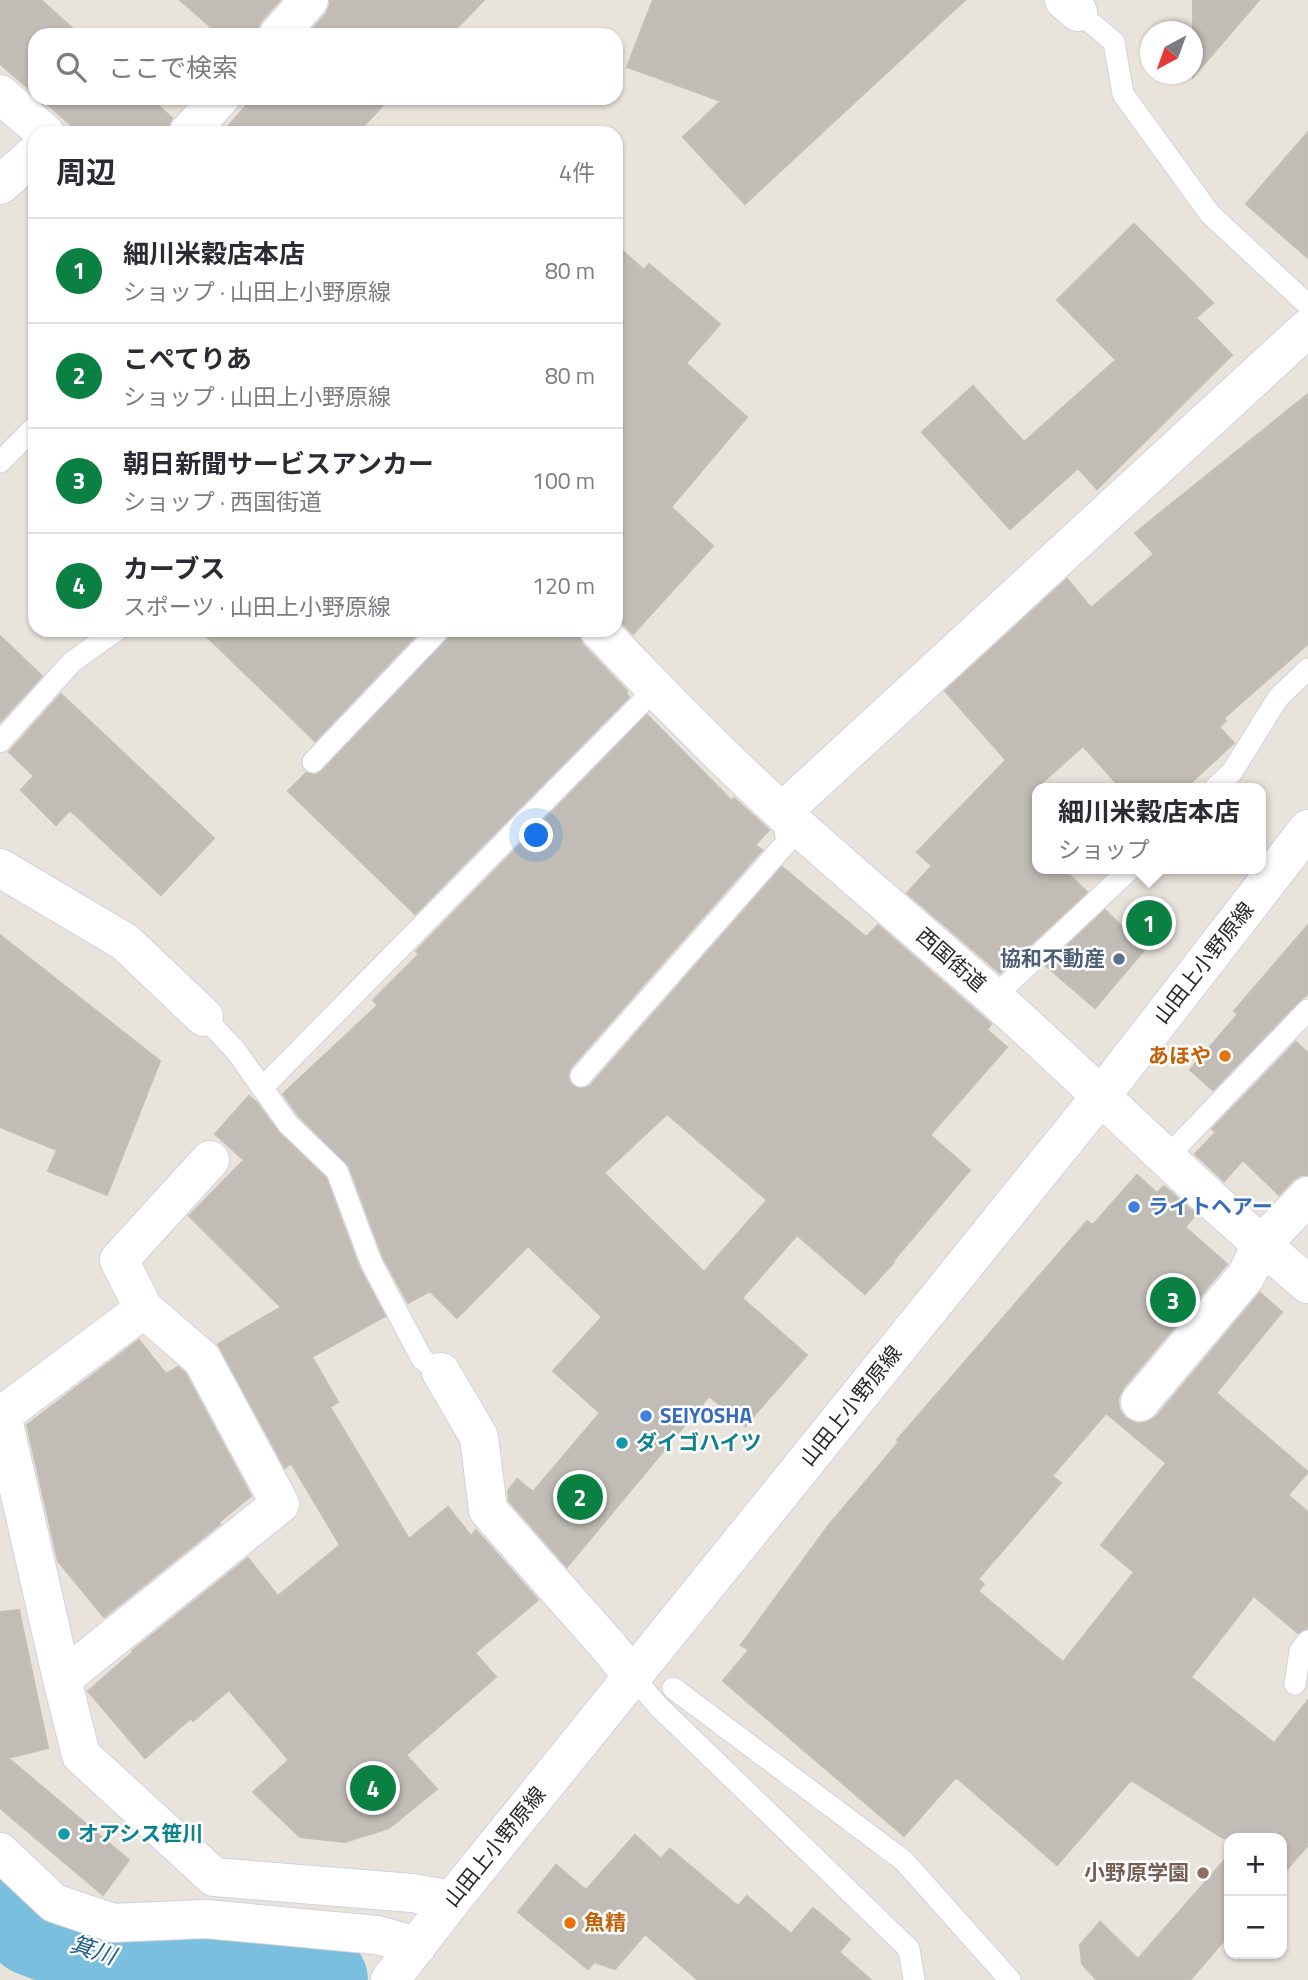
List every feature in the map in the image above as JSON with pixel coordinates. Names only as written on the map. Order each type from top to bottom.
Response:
[{"type":"street","points":[[284,28],[309,0]]},
{"type":"street","points":[[0,94],[37,126]]},
{"type":"street","points":[[194,126],[214,105]]},
{"type":"street","points":[[0,185],[28,160]]},
{"type":"street","points":[[782,812],[1308,328]]},
{"type":"street","name":"西国街道","points":[[606,637],[655,689],[782,812],[994,997],[1261,1245],[1308,1284]]},
{"type":"street","name":"山田上小野原線","points":[[405,1962],[452,1899],[1101,1096],[1308,829]]},
{"type":"street","points":[[0,869],[125,942],[204,1017]]},
{"type":"street","points":[[62,1679],[280,1504],[202,1359],[144,1309],[119,1260],[209,1160]]},
{"type":"street","points":[[1140,1402],[1246,1276],[1261,1245],[1308,1196]]},
{"type":"street","points":[[144,1309],[2,1415],[81,1755],[214,1877],[412,1893],[452,1899]]},
{"type":"street","points":[[441,1372],[479,1437],[488,1510],[633,1677]]},
{"type":"street","points":[[0,1852],[54,1903],[113,1923],[206,1919],[377,1935],[405,1962]]},
{"type":"lane","points":[[1071,6],[1114,42],[1123,94],[1210,214],[1308,305]]},
{"type":"lane","points":[[0,462],[28,435]]},
{"type":"lane","points":[[0,742],[72,662],[107,637]]},
{"type":"lane","points":[[313,762],[432,637]]},
{"type":"lane","points":[[1220,783],[1232,772],[1278,698],[1308,668]]},
{"type":"lane","points":[[263,1087],[655,689]]},
{"type":"lane","points":[[580,1076],[787,842],[782,812]]},
{"type":"lane","points":[[994,997],[1125,874]]},
{"type":"lane","points":[[1166,1158],[1308,1010]]},
{"type":"lane","points":[[204,1017],[236,1051],[288,1124],[337,1171],[377,1275],[422,1359],[441,1372]]},
{"type":"lane","points":[[1295,1684],[1300,1651],[1308,1641]]},
{"type":"lane","points":[[633,1677],[658,1706],[909,1949],[914,1980]]},
{"type":"lane","points":[[673,1688],[904,1861],[1010,1980]]},
{"type":"building","points":[[0,0],[41,0],[72,28],[28,28],[28,88],[0,64]]},
{"type":"building","points":[[180,0],[280,0],[258,28],[212,28]]},
{"type":"building","points":[[330,0],[484,0],[457,28],[313,28],[330,5]]},
{"type":"building","points":[[653,0],[965,0],[745,204],[683,137],[721,101],[627,67]]},
{"type":"building","points":[[1193,0],[1259,0],[1203,65],[1203,21],[1193,21]]},
{"type":"building","points":[[48,105],[158,105],[172,118],[168,126],[72,126]]},
{"type":"building","points":[[247,105],[383,105],[364,126],[228,126]]},
{"type":"building","points":[[1308,132],[1308,258],[1246,204]]},
{"type":"building","points":[[1134,224],[1213,303],[1196,318],[1232,355],[1097,489],[1078,468],[1010,529],[922,432],[973,386],[1024,442],[1116,360],[1057,300]]},
{"type":"building","points":[[623,251],[644,270],[649,264],[720,324],[686,363],[747,417],[671,507],[713,546],[633,634],[623,623]]},
{"type":"building","points":[[1308,394],[1308,644],[1224,718],[1226,721],[1219,727],[1234,743],[1190,783],[1116,783],[1083,746],[1041,783],[1032,783],[1032,874],[1068,874],[1087,892],[1000,973],[907,893],[932,866],[917,852],[1006,760],[945,691],[1067,579],[1091,608],[1154,554],[1135,533]]},
{"type":"building","points":[[0,636],[42,676],[0,722]]},
{"type":"building","points":[[207,637],[414,637],[315,741]]},
{"type":"building","points":[[579,637],[627,691],[629,697],[415,914],[288,791],[306,773],[316,775],[322,771],[448,639]]},
{"type":"building","points":[[61,694],[214,838],[161,895],[70,810],[56,825],[21,790],[34,776],[9,752]]},
{"type":"building","points":[[647,715],[732,801],[734,798],[769,830],[755,845],[762,850],[571,1067],[568,1074],[572,1085],[579,1089],[591,1085],[782,867],[866,937],[878,925],[991,1024],[987,1030],[1007,1047],[930,1135],[970,1170],[894,1262],[865,1294],[797,1235],[742,1298],[807,1355],[745,1426],[709,1396],[567,1567],[509,1501],[508,1491],[517,1479],[533,1492],[600,1413],[553,1371],[602,1317],[528,1246],[457,1318],[430,1291],[408,1303],[383,1257],[349,1166],[298,1115],[283,1094],[378,1005],[373,1000],[419,954],[416,951]],"holes":[[[667,1114],[767,1200],[704,1272],[604,1173]]]},
{"type":"building","points":[[1105,910],[1145,949],[1095,1008],[1046,966]]},
{"type":"building","points":[[1308,925],[1308,994],[1213,1090],[1190,1070],[1238,1014],[1234,1011]]},
{"type":"building","points":[[0,935],[160,1061],[107,1195],[48,1171],[57,1150],[0,1127]]},
{"type":"building","points":[[1296,1042],[1308,1053],[1308,1175],[1301,1175],[1293,1180],[1279,1195],[1243,1160],[1224,1181],[1195,1154],[1216,1132],[1212,1129]]},
{"type":"building","points":[[249,1096],[279,1133],[326,1178],[359,1267],[385,1316],[312,1357],[338,1402],[330,1407],[409,1539],[448,1507],[471,1536],[476,1530],[538,1600],[475,1653],[496,1677],[406,1755],[437,1789],[389,1828],[345,1842],[300,1837],[253,1792],[289,1760],[229,1690],[193,1721],[191,1718],[145,1758],[88,1691],[132,1651],[248,1558],[278,1596],[340,1545],[291,1463],[285,1468],[218,1344],[281,1307],[189,1216],[244,1160],[215,1134]]},
{"type":"building","points":[[1137,1175],[1157,1193],[1164,1186],[1196,1214],[1185,1227],[1227,1264],[1123,1388],[1118,1399],[1119,1409],[1125,1418],[1137,1424],[1148,1422],[1157,1416],[1260,1293],[1282,1312],[1216,1393],[1308,1472],[1288,1495],[1308,1512],[1308,1628],[1298,1633],[1254,1596],[1191,1677],[1274,1743],[1308,1700],[1308,1845],[1287,1869],[1287,1833],[1224,1833],[1223,1838],[1131,1780],[1057,1865],[956,1777],[904,1836],[723,1681],[749,1650],[741,1645],[828,1526],[899,1442],[897,1440],[1087,1221],[1093,1225]],"holes":[[[1106,1413],[1166,1463],[1101,1545],[1134,1572],[1063,1662],[978,1591],[984,1584],[978,1579],[1061,1483],[1052,1476]]]},
{"type":"building","points":[[139,1340],[166,1374],[178,1367],[185,1373],[251,1496],[104,1617],[58,1561],[27,1425]]},
{"type":"building","points":[[19,1610],[48,1748],[8,1758],[129,1860],[103,1895],[0,1808],[0,1612]]},
{"type":"building","points":[[635,1835],[661,1859],[670,1849],[738,1906],[747,1896],[791,1934],[813,1908],[850,1939],[839,1952],[871,1980],[698,1980],[645,1934],[615,1969],[594,1962],[588,1969],[518,1912],[556,1865],[586,1890]]},
{"type":"building","points":[[1224,1861],[1224,1941],[1190,1980],[1097,1980],[1082,1964],[1080,1945],[1100,1922],[1138,1959]]},
{"type":"waterway","name":"箕川","points":[[0,1903],[33,1929],[112,1959],[321,1980]]},
{"type":"place","name":"細川米穀店本店","points":[[1149,923]]},
{"type":"place","name":"協和不動産","points":[[1119,959]]},
{"type":"place","name":"あほや","points":[[1225,1056]]},
{"type":"place","name":"ライトヘアー","points":[[1134,1207]]},
{"type":"place","name":"朝日新聞サービスアンカー","points":[[1173,1300]]},
{"type":"place","name":"SEIYOSHA","points":[[646,1416]]},
{"type":"place","name":"ダイゴハイツ","points":[[622,1443]]},
{"type":"place","name":"こぺてりあ","points":[[580,1497]]},
{"type":"place","name":"カーブス","points":[[373,1788]]},
{"type":"place","name":"オアシス笹川","points":[[64,1834]]},
{"type":"place","name":"小野原学園","points":[[1203,1873]]},
{"type":"place","name":"魚精","points":[[570,1923]]}]
